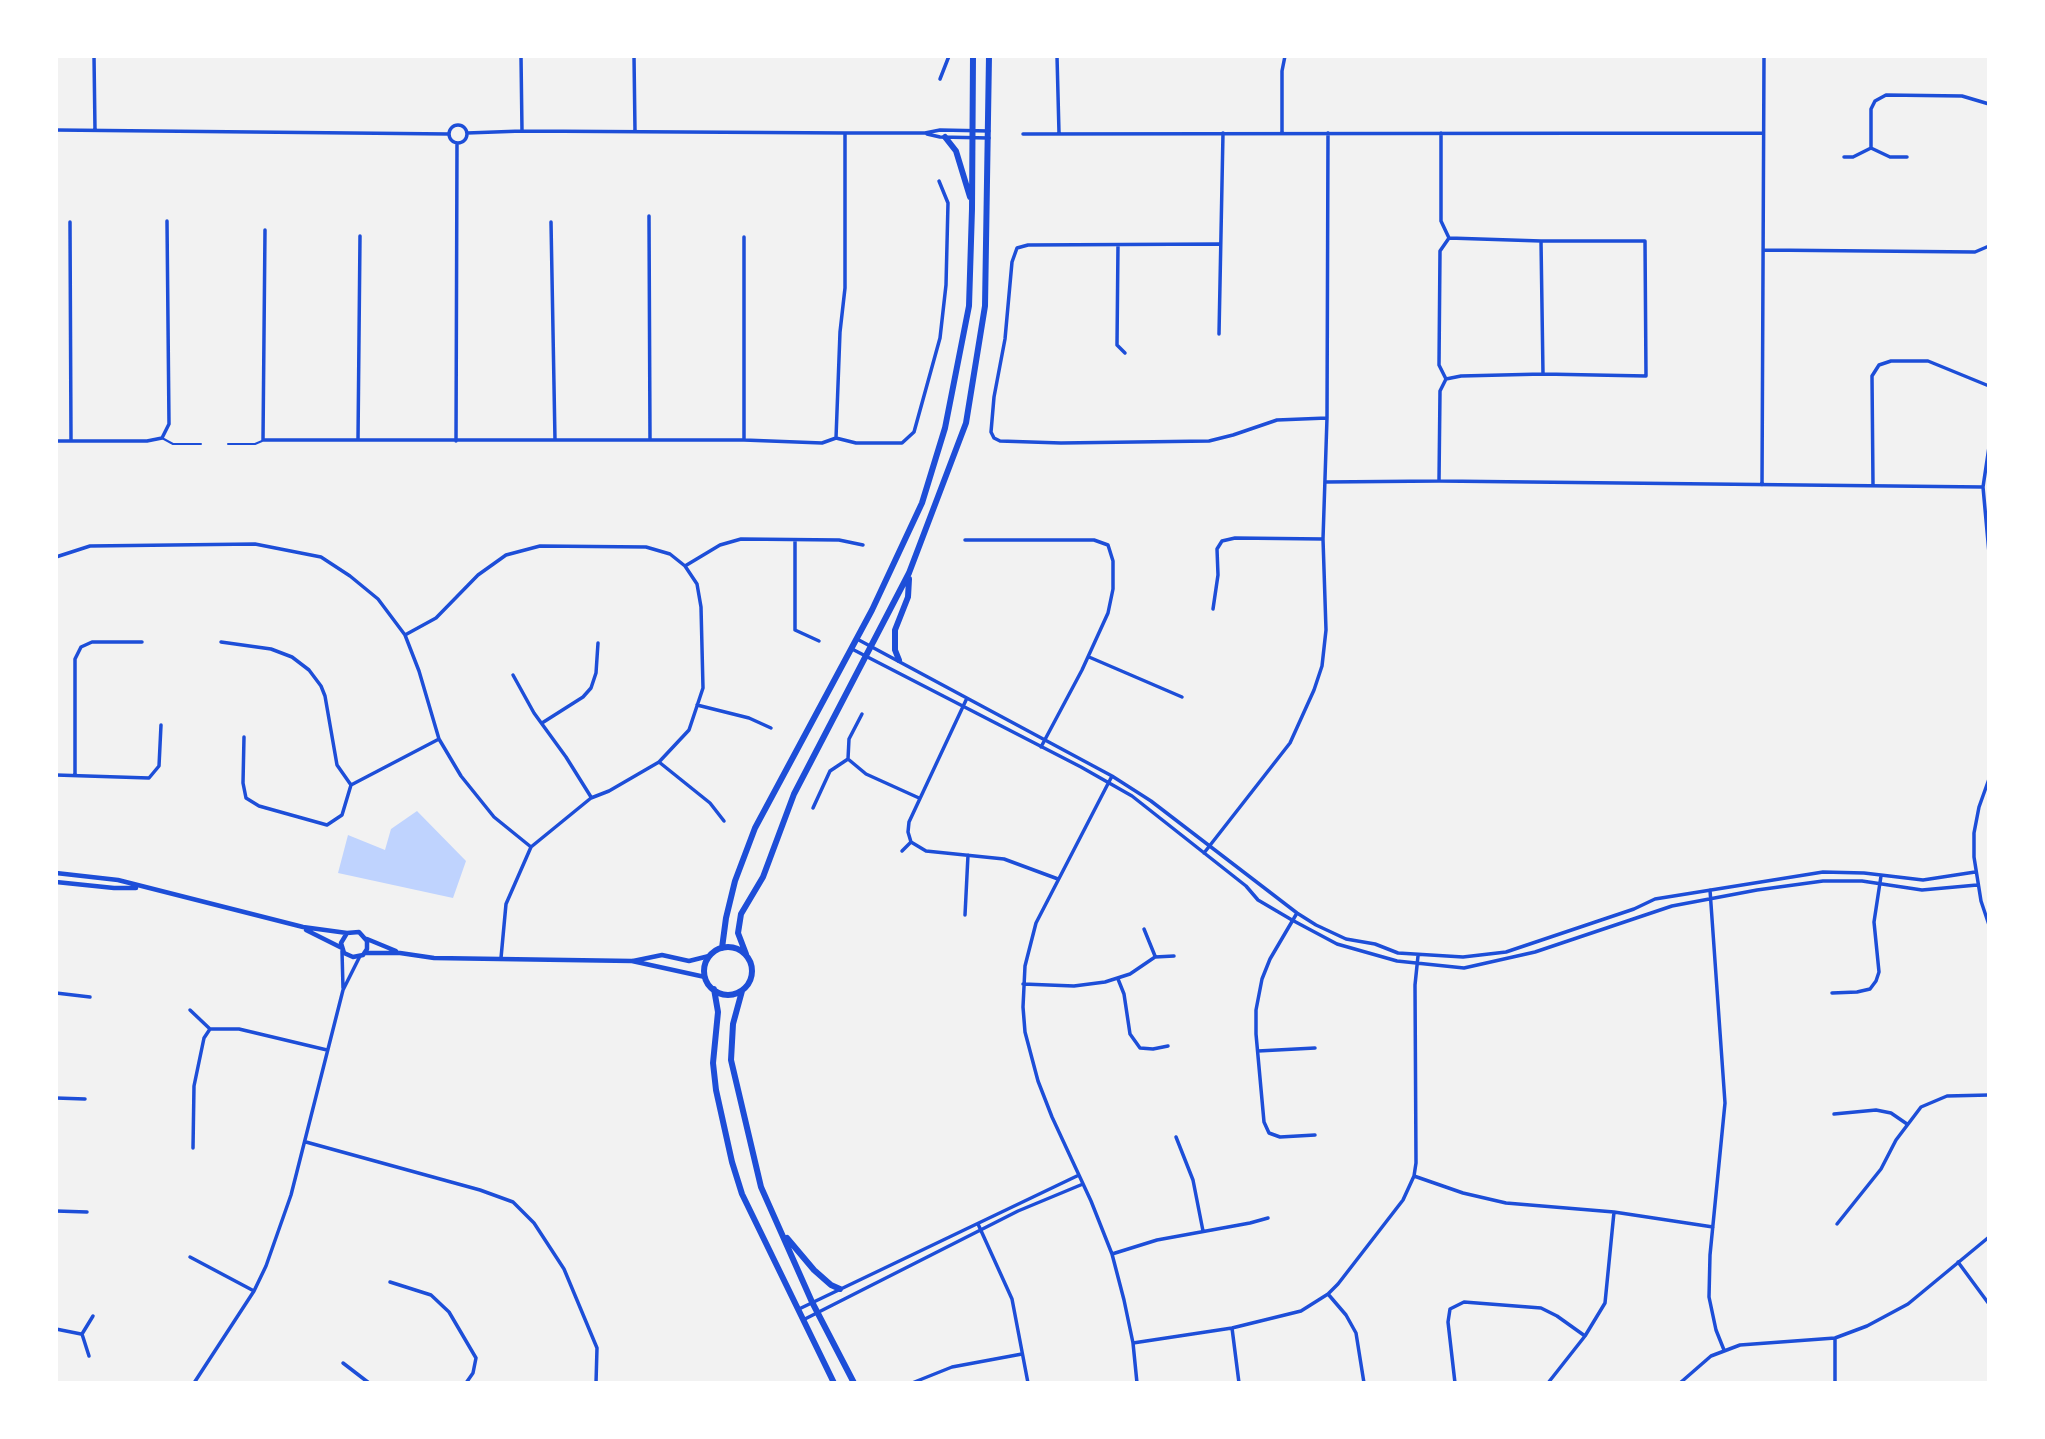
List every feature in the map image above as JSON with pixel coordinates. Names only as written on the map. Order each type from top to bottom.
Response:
[{"type":"main road","points":[[722,948],[726,918],[736,880],[755,828],[858,639],[922,503],[945,428],[968,306],[973,56]]},
{"type":"main road","points":[[854,1383],[812,1302],[761,1187],[731,1060],[733,1024],[742,990],[752,975],[750,961],[738,933],[741,914],[763,877],[794,794],[909,573],[966,423],[985,306],[990,134],[989,56]]},
{"type":"main road","points":[[945,137],[956,151],[972,209]]},
{"type":"main road","points":[[899,660],[895,650],[895,630],[908,597],[909,573]]},
{"type":"main road","points":[[746,954],[735,948],[722,948],[709,956],[705,977],[714,989],[718,1012],[713,1056],[732,1162],[742,1194],[834,1383]]},
{"type":"main road","points":[[714,989],[727,994],[742,990]]},
{"type":"main road","points":[[779,1228],[804,1261],[831,1285],[840,1289]]},
{"type":"street","points":[[94,56],[95,130]]},
{"type":"street","points":[[521,56],[522,131]]},
{"type":"street","points":[[634,56],[635,131]]},
{"type":"street","points":[[940,79],[949,56]]},
{"type":"street","points":[[1057,56],[1059,132]]},
{"type":"street","points":[[1282,133],[1282,71],[1285,56]]},
{"type":"street","points":[[1762,485],[1764,56]]},
{"type":"street","points":[[1871,148],[1871,110],[1875,101],[1886,95],[1962,96],[1989,104]]},
{"type":"street","points":[[457,125],[464,127],[467,133],[464,140],[457,143],[451,140],[449,134],[451,128],[457,125]]},
{"type":"street","points":[[56,130],[449,134]]},
{"type":"street","points":[[467,133],[925,133],[940,130],[990,134]]},
{"type":"street","points":[[836,438],[840,332],[845,288],[845,133]]},
{"type":"street","points":[[925,133],[945,137],[990,134]]},
{"type":"street","points":[[1219,334],[1223,133]]},
{"type":"street","points":[[1204,853],[1290,743],[1322,666],[1326,630],[1323,540],[1327,418],[1328,133]]},
{"type":"street","points":[[1441,133],[1441,221],[1449,238]]},
{"type":"street","points":[[1023,134],[1763,133]]},
{"type":"street","points":[[456,441],[457,143]]},
{"type":"street","points":[[1844,157],[1853,157],[1871,148]]},
{"type":"street","points":[[1871,148],[1890,157],[1907,157]]},
{"type":"street","points":[[265,230],[263,440],[744,440],[822,443],[836,438],[856,443],[902,443],[914,432],[940,338],[946,285],[948,203],[939,181]]},
{"type":"street","points":[[649,216],[650,440]]},
{"type":"street","points":[[56,441],[146,441],[162,438],[169,424],[167,221]]},
{"type":"street","points":[[70,222],[71,441]]},
{"type":"street","points":[[551,222],[555,441]]},
{"type":"street","points":[[358,440],[360,236]]},
{"type":"street","points":[[744,237],[744,440]]},
{"type":"street","points":[[1439,481],[1440,391],[1447,379],[1461,376],[1544,374],[1646,376],[1645,241],[1449,238]]},
{"type":"street","points":[[1447,379],[1438,365],[1440,251],[1449,238]]},
{"type":"street","points":[[1541,241],[1544,374]]},
{"type":"street","points":[[1219,244],[1028,245],[1017,248],[1012,262],[1006,330],[994,397],[991,432],[994,438],[1000,442],[1061,443],[1209,441],[1277,420],[1327,418]]},
{"type":"street","points":[[1118,245],[1117,345],[1125,353]]},
{"type":"street","points":[[1763,250],[1975,252],[1989,246]]},
{"type":"street","points":[[1873,485],[1872,376],[1879,365],[1891,361],[1928,361],[1989,386]]},
{"type":"street","points":[[1989,447],[1983,487],[1989,553]]},
{"type":"street","points":[[1325,482],[1983,487]]},
{"type":"street","points":[[1213,608],[1218,575],[1217,548],[1222,541],[1235,538],[1323,540]]},
{"type":"street","points":[[685,566],[720,545],[741,539],[839,540],[863,545]]},
{"type":"street","points":[[965,540],[1094,540],[1108,545],[1113,561],[1111,601],[1089,657],[1041,747]]},
{"type":"street","points":[[795,541],[795,630],[818,641]]},
{"type":"street","points":[[56,557],[90,546],[255,544],[321,557],[350,576],[377,599],[405,635],[439,738],[461,776],[494,817],[531,847]]},
{"type":"street","points":[[405,635],[436,618],[488,566],[506,555],[540,546],[646,547],[670,554],[685,566],[696,584],[701,607],[703,688],[689,730],[659,762],[609,791],[591,797],[531,847],[506,904],[501,958]]},
{"type":"street","points":[[858,639],[1112,776],[1151,801],[1297,913],[1346,939],[1375,944],[1398,953],[1463,957],[1506,952],[1634,909],[1648,901],[1823,873],[1923,880],[1975,872]]},
{"type":"street","points":[[75,775],[75,659],[81,647],[92,642],[142,642]]},
{"type":"street","points":[[221,642],[271,649],[292,657],[309,670],[325,695],[337,765],[351,785]]},
{"type":"street","points":[[542,724],[583,697],[591,688],[596,673],[598,643]]},
{"type":"street","points":[[852,649],[1108,783],[1151,810],[1246,886],[1258,900],[1337,944],[1370,955],[1464,968],[1535,952],[1638,916],[1712,898],[1823,881],[1862,881],[1922,890],[1977,884]]},
{"type":"street","points":[[1089,657],[1182,697]]},
{"type":"street","points":[[513,675],[591,797]]},
{"type":"street","points":[[967,698],[909,822],[911,842],[926,851],[991,856],[1013,861],[1058,879]]},
{"type":"street","points":[[697,705],[749,718],[771,728]]},
{"type":"street","points":[[848,759],[849,739],[862,714]]},
{"type":"street","points":[[56,775],[149,778],[159,766],[161,725]]},
{"type":"street","points":[[244,737],[244,793],[251,803],[327,825],[342,815],[351,785],[439,738]]},
{"type":"street","points":[[848,759],[866,774],[920,799]]},
{"type":"street","points":[[813,808],[830,771],[848,759]]},
{"type":"street","points":[[659,762],[710,803],[724,821]]},
{"type":"street","points":[[1112,776],[1036,923],[1029,945],[1023,984],[1025,1031],[1035,1068],[1052,1117],[1112,1254],[1125,1300],[1137,1383]]},
{"type":"street","points":[[1989,779],[1979,807],[1974,833],[1975,872],[1989,926]]},
{"type":"street","points":[[902,851],[911,842]]},
{"type":"street","points":[[965,915],[968,855]]},
{"type":"street","points":[[56,873],[118,880],[140,888],[303,928],[346,933],[356,931],[367,939],[400,953]]},
{"type":"street","points":[[1832,993],[1870,989],[1876,981],[1879,972],[1874,922],[1881,876]]},
{"type":"street","points":[[56,882],[140,888]]},
{"type":"street","points":[[1710,890],[1725,1103],[1710,1255],[1709,1297],[1716,1330],[1724,1350]]},
{"type":"street","points":[[1297,913],[1270,959],[1258,994],[1258,1051],[1264,1122],[1269,1133],[1280,1137],[1315,1135]]},
{"type":"street","points":[[303,928],[342,949],[350,957],[400,953],[434,958],[632,961],[705,977]]},
{"type":"street","points":[[1144,929],[1155,957]]},
{"type":"street","points":[[343,990],[342,940],[346,933]]},
{"type":"street","points":[[194,1383],[254,1292],[281,1228],[306,1142],[343,990],[368,946],[367,939]]},
{"type":"street","points":[[632,961],[662,955],[689,961],[709,956]]},
{"type":"street","points":[[1023,984],[1074,986],[1105,982],[1130,974],[1155,957],[1174,956]]},
{"type":"street","points":[[1133,1343],[1232,1328],[1301,1311],[1328,1294],[1338,1284],[1403,1200],[1414,1176],[1416,1163],[1415,985],[1418,956]]},
{"type":"street","points":[[1118,978],[1124,994],[1130,1034],[1140,1048],[1168,1046]]},
{"type":"street","points":[[56,993],[90,997]]},
{"type":"street","points":[[190,1010],[209,1029],[239,1029],[327,1050]]},
{"type":"street","points":[[193,1149],[194,1086],[204,1038],[209,1029]]},
{"type":"street","points":[[1258,1051],[1315,1048]]},
{"type":"street","points":[[1837,1224],[1881,1169],[1907,1124],[1921,1107],[1947,1096],[1989,1095]]},
{"type":"street","points":[[56,1098],[85,1099]]},
{"type":"street","points":[[1834,1114],[1876,1110],[1891,1113],[1907,1124]]},
{"type":"street","points":[[1176,1137],[1192,1180],[1203,1231]]},
{"type":"street","points":[[306,1142],[480,1190],[513,1202],[534,1223],[564,1269],[597,1348],[596,1383]]},
{"type":"street","points":[[798,1310],[1079,1175]]},
{"type":"street","points":[[1414,1176],[1463,1193],[1506,1203],[1614,1212],[1713,1227]]},
{"type":"street","points":[[803,1320],[1030,1206],[1083,1184]]},
{"type":"street","points":[[56,1211],[87,1213]]},
{"type":"street","points":[[1549,1383],[1585,1336],[1605,1303],[1614,1212]]},
{"type":"street","points":[[1112,1254],[1157,1240],[1268,1218]]},
{"type":"street","points":[[978,1224],[1012,1299],[1028,1383]]},
{"type":"street","points":[[1680,1383],[1697,1366],[1724,1350],[1740,1345],[1835,1338],[1867,1326],[1908,1304],[1989,1237]]},
{"type":"street","points":[[190,1257],[254,1292]]},
{"type":"street","points":[[1958,1262],[1989,1304]]},
{"type":"street","points":[[390,1282],[431,1295],[449,1312],[476,1358],[473,1373],[466,1383]]},
{"type":"street","points":[[1328,1294],[1346,1315],[1356,1334],[1364,1383]]},
{"type":"street","points":[[1455,1383],[1448,1322],[1450,1309],[1464,1302],[1541,1308],[1585,1336]]},
{"type":"street","points":[[89,1356],[82,1334],[93,1316]]},
{"type":"street","points":[[1232,1328],[1239,1383]]},
{"type":"street","points":[[56,1329],[82,1334]]},
{"type":"street","points":[[1835,1338],[1835,1383]]},
{"type":"street","points":[[912,1383],[952,1367],[1022,1354]]},
{"type":"street","points":[[343,1363],[369,1383]]},
{"type":"lane","points":[[162,438],[173,444],[201,444]]},
{"type":"lane","points":[[228,444],[255,444],[263,440]]},
{"type":"water","points":[[417,811],[466,861],[453,898],[338,873],[348,835],[385,850],[391,829]]}]
